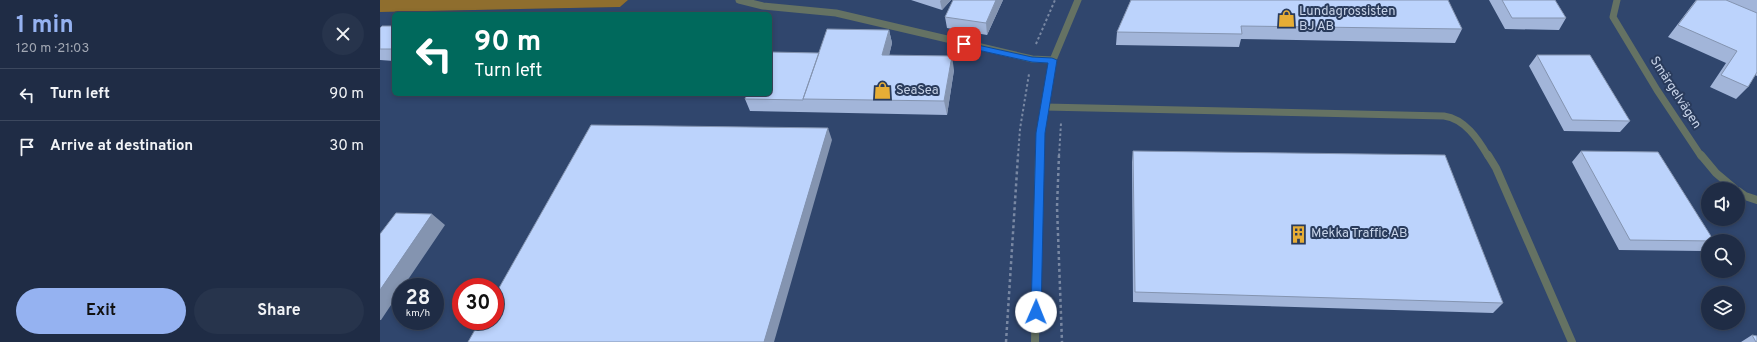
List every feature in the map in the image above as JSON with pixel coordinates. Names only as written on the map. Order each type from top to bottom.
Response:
[{"type":"street","points":[[739,0],[763,6],[836,12],[1024,58],[1052,60]]},
{"type":"street","points":[[1035,342],[1040,133],[1052,60],[1078,0]]},
{"type":"street","name":"Smärgelvägen","points":[[1618,0],[1613,18],[1645,72],[1695,148],[1710,166],[1727,182]]},
{"type":"street","points":[[1045,107],[1424,115],[1450,117],[1468,128],[1481,144],[1496,168],[1572,342]]},
{"type":"street","points":[[1745,196],[1757,200]]},
{"type":"path","points":[[1062,107],[1057,207],[1062,342]]},
{"type":"shaded area","points":[[380,0],[628,0],[620,7],[380,12]]},
{"type":"shaded area","points":[[628,0],[1757,0],[1757,342],[380,342],[380,12],[620,7]]},
{"type":"building","points":[[953,0],[996,0],[986,23],[945,17]]},
{"type":"building","name":"Lundagrossisten BJ AB","points":[[1131,0],[1448,0],[1462,29],[1241,26],[1242,34],[1117,32]]},
{"type":"building","points":[[1502,0],[1555,0],[1566,18],[1512,18]]},
{"type":"building","points":[[1697,0],[1726,0],[1757,13],[1757,72],[1748,87],[1721,75],[1737,51],[1678,25]]},
{"type":"building","points":[[382,26],[392,26],[392,49],[380,49],[380,28]]},
{"type":"building","name":"SeaSea","points":[[827,29],[889,30],[882,55],[952,56],[944,101],[803,99]]},
{"type":"building","points":[[772,52],[819,53],[803,100],[745,99],[746,96],[772,96]]},
{"type":"building","points":[[1537,55],[1590,55],[1630,121],[1572,120]]},
{"type":"building","points":[[591,125],[828,128],[764,342],[468,342],[475,330],[504,330],[504,279]]},
{"type":"building","name":"Mekka Traffic AB","points":[[1133,151],[1445,155],[1503,303],[1135,292]]},
{"type":"building","points":[[1581,151],[1658,152],[1701,220],[1701,226],[1705,226],[1710,234],[1701,234],[1701,241],[1630,240]]},
{"type":"building","points":[[396,213],[432,214],[380,290],[380,234]]},
{"type":"building","points":[[1752,335],[1757,336],[1757,342],[1756,342]]},
{"type":"place","name":"Lundagrossisten BJ AB","points":[[1286,19]]},
{"type":"place","name":"SeaSea","points":[[883,91]]},
{"type":"place","name":"Mekka Traffic AB","points":[[1298,234]]},
{"type":"route","points":[[964,44],[1032,59],[1052,60],[1040,133],[1036,312]]}]
